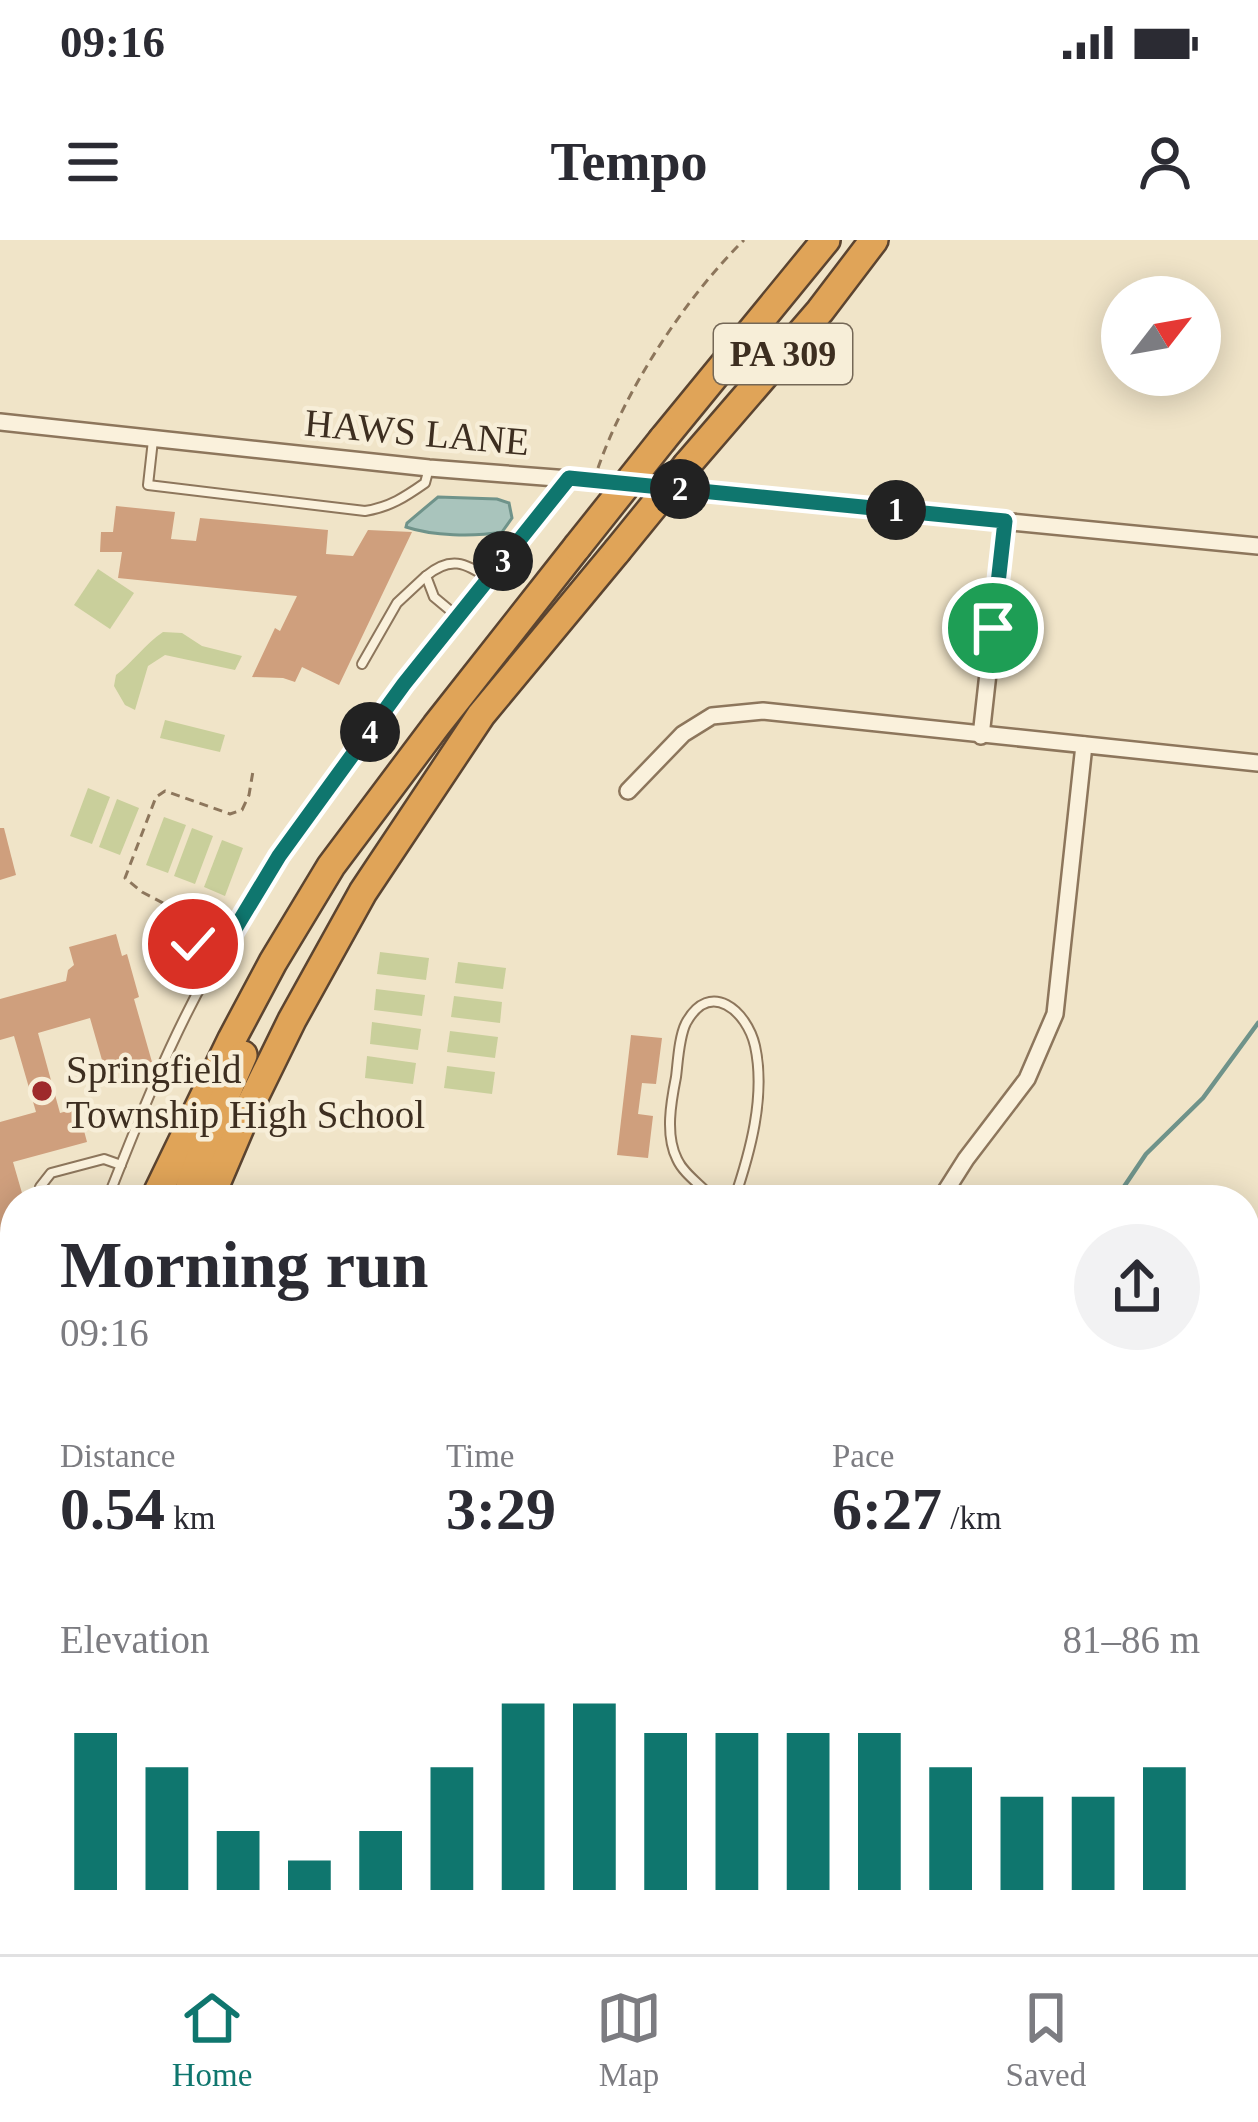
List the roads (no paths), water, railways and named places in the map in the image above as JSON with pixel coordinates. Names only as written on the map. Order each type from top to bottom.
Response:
[{"type":"highway","name":"PA 309","points":[[189,1185],[268,997],[337,876],[436,726],[826,240]]},
{"type":"highway","name":"PA 309","points":[[216,1185],[292,1020],[363,892],[482,715],[874,240]]},
{"type":"highway","points":[[161,1185],[232,1039],[331,866],[436,726]]},
{"type":"street","name":"HAWS LANE","points":[[0,422],[429,468],[1258,546]]},
{"type":"street","points":[[981,736],[1005,521]]},
{"type":"street","points":[[628,790],[683,734],[712,716],[763,711],[1258,763]]},
{"type":"street","points":[[950,1185],[1028,1079],[1054,1014],[1084,745]]},
{"type":"lane","points":[[153,438],[148,485],[365,511],[403,500],[425,483],[429,468]]},
{"type":"lane","points":[[113,1185],[147,1100],[218,957],[279,856],[404,684],[569,478]]},
{"type":"lane","points":[[362,664],[397,603],[435,569],[463,563],[489,579]]},
{"type":"lane","points":[[426,576],[434,597],[458,617]]},
{"type":"lane","points":[[193,944],[218,957]]},
{"type":"lane","points":[[700,1185],[675,1157],[670,1108],[685,1025],[709,1003],[724,1003],[748,1024],[756,1050],[757,1105],[739,1185]]},
{"type":"lane","points":[[42,1185],[51,1173],[104,1159],[121,1165]]},
{"type":"water","points":[[438,497],[497,499],[509,503],[512,518],[502,532],[491,534],[441,534],[406,527]]},
{"type":"waterway","points":[[1125,1185],[1146,1154],[1203,1098],[1258,1023]]},
{"type":"place","name":"Springfield Township High School","points":[[42,1091]]}]
